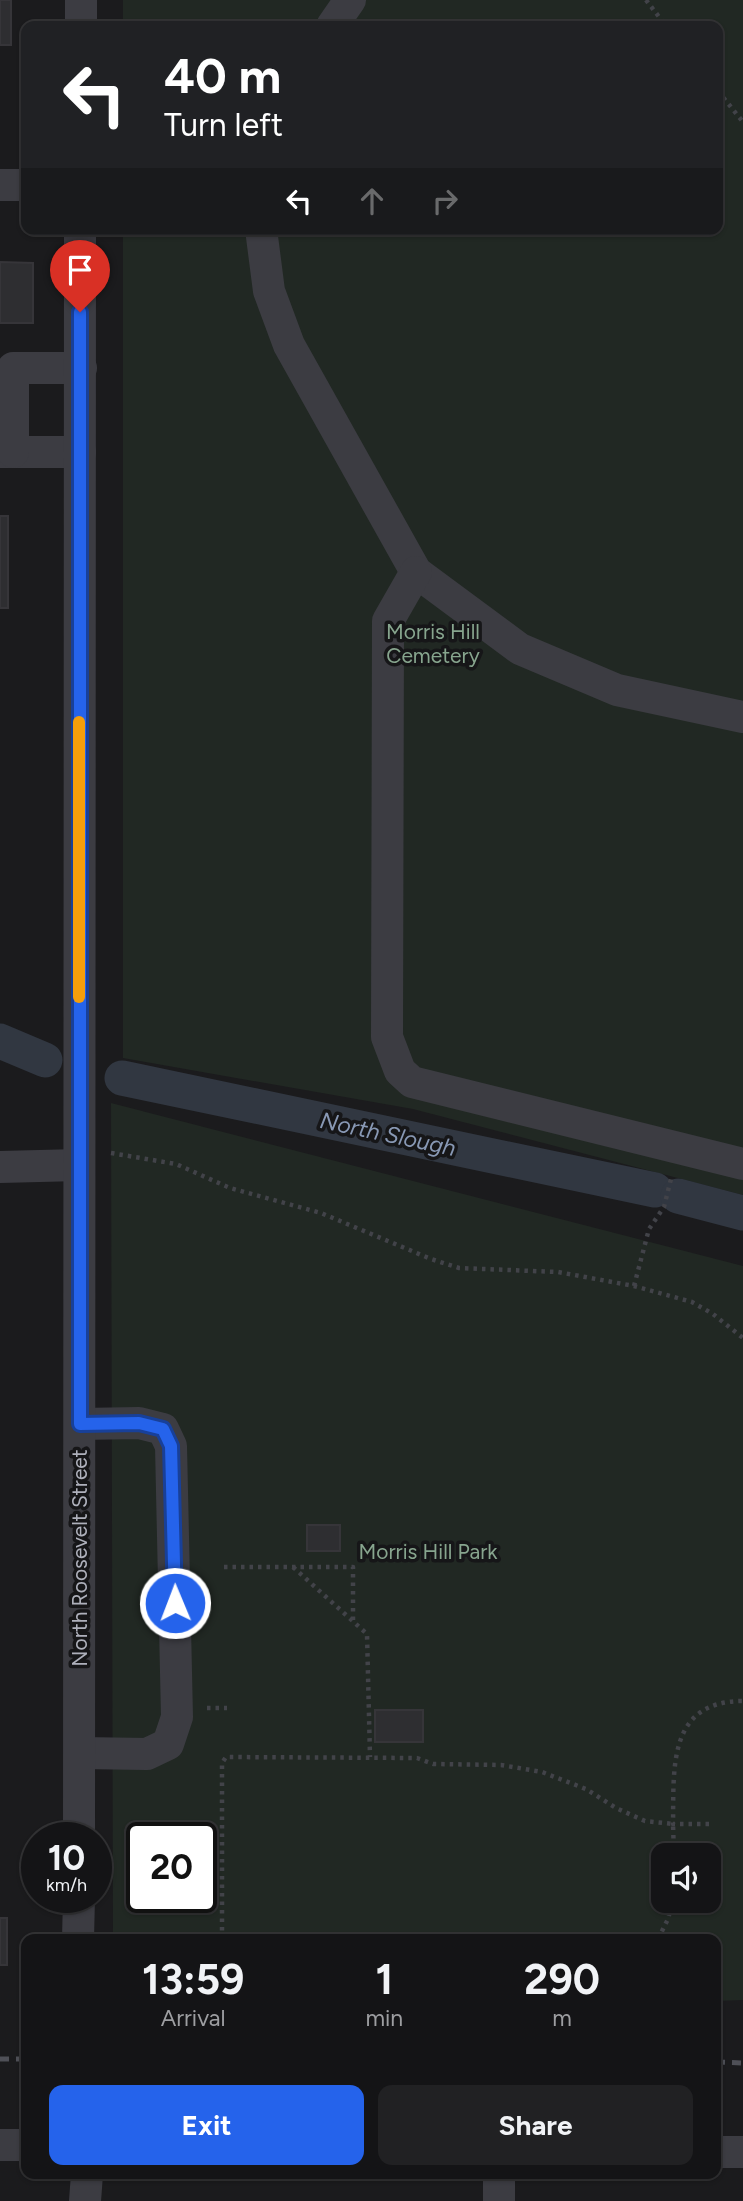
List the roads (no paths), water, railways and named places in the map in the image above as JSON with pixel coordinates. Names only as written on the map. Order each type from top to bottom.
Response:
[{"type":"street","points":[[81,0],[81,21]]},
{"type":"street","points":[[335,21],[350,0]]},
{"type":"street","points":[[0,185],[21,185]]},
{"type":"street","name":"North Roosevelt Street","points":[[79,1822],[80,1424],[93,1159],[80,452],[80,235]]},
{"type":"street","points":[[262,235],[270,291],[289,345],[416,572],[520,649],[617,690],[743,717]]},
{"type":"street","points":[[80,452],[7,452],[13,368],[81,368]]},
{"type":"street","points":[[416,572],[388,621],[387,1037],[400,1071],[412,1082],[743,1164]]},
{"type":"street","points":[[0,1167],[93,1159]]},
{"type":"street","points":[[80,1424],[139,1423],[163,1429],[171,1446],[177,1717],[168,1744],[147,1754],[80,1753]]},
{"type":"street","points":[[78,1934],[79,1913]]},
{"type":"street","points":[[0,2145],[21,2145]]},
{"type":"street","points":[[721,2152],[743,2152]]},
{"type":"street","points":[[85,2201],[87,2179]]},
{"type":"street","points":[[499,2179],[499,2201]]},
{"type":"waterway","name":"North Slough","points":[[0,1041],[45,1060]]},
{"type":"waterway","name":"North Slough","points":[[122,1078],[655,1190]]},
{"type":"waterway","name":"North Slough","points":[[678,1196],[743,1213]]},
{"type":"railway","points":[[0,2059],[21,2059]]},
{"type":"railway","points":[[721,2062],[743,2063]]},
{"type":"park label","name":"Morris Hill Cemetery","points":[[433,644]]},
{"type":"park label","name":"Morris Hill Park","points":[[428,1552]]}]
